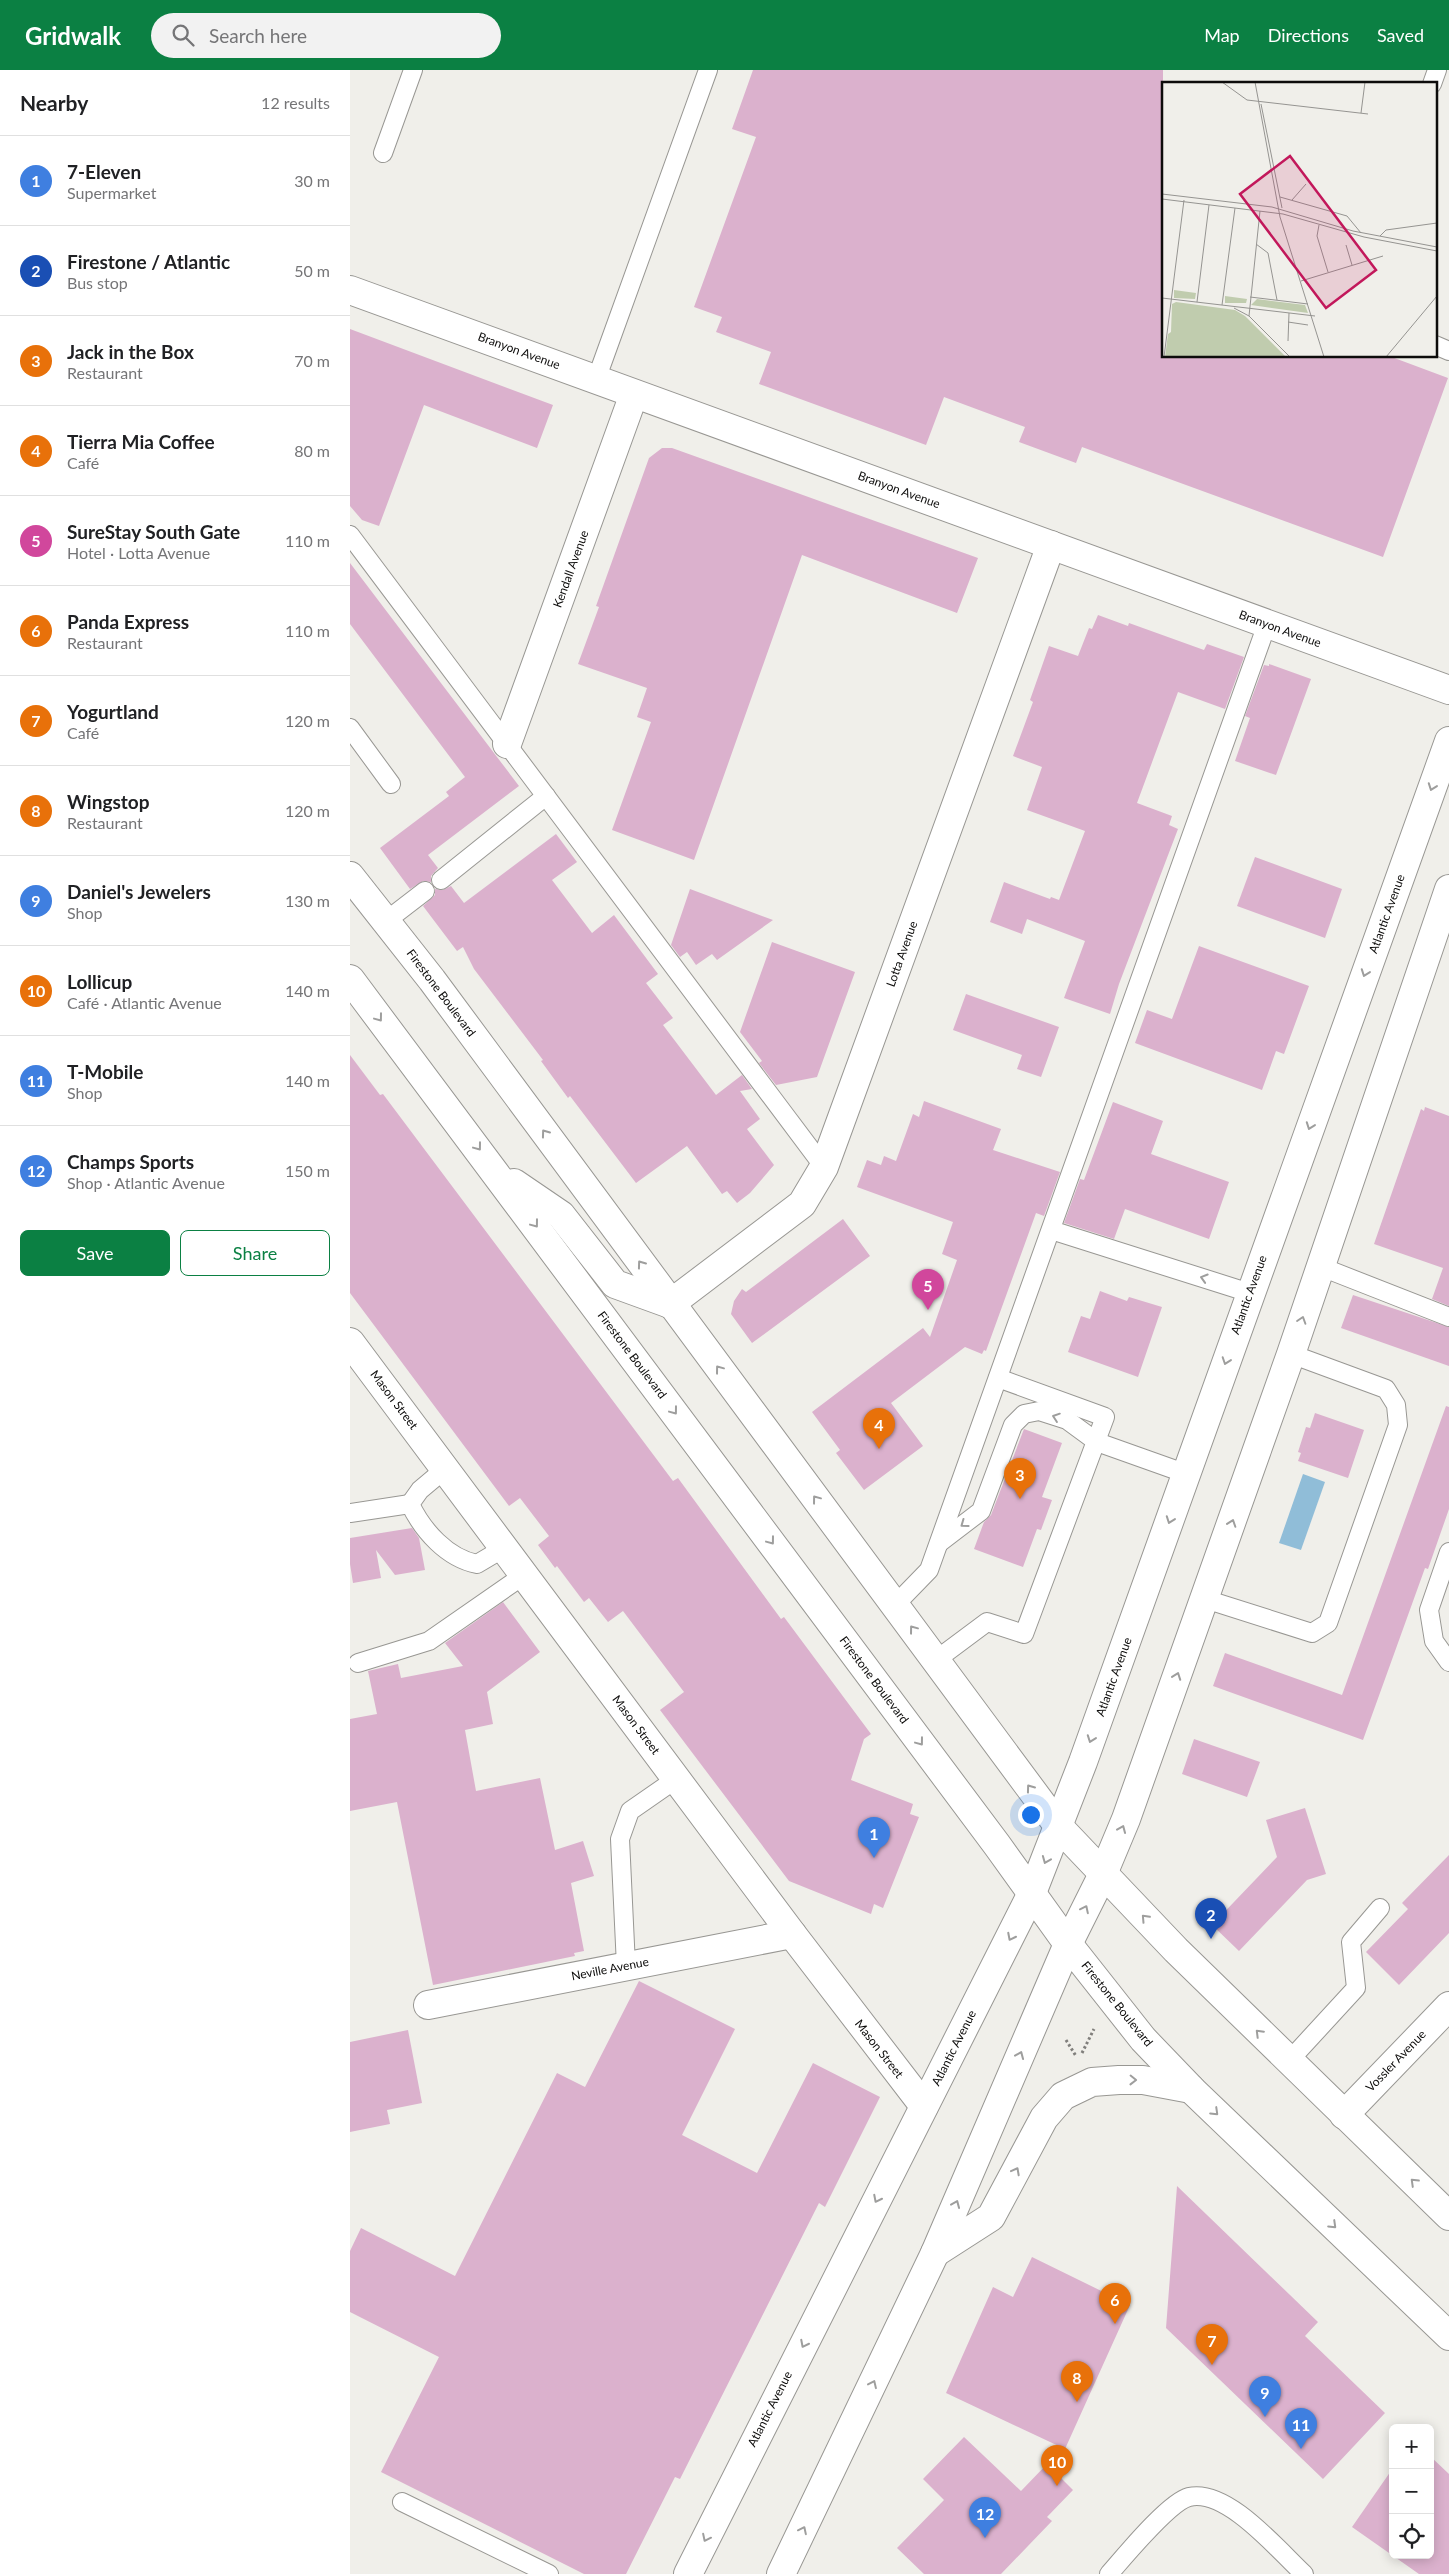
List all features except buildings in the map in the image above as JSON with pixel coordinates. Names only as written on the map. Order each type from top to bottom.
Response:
[{"type":"main road","name":"Branyon Avenue","points":[[350,290],[1449,690]]},
{"type":"main road","name":"Kendall Avenue","points":[[507,744],[634,394]]},
{"type":"main road","name":"Lotta Avenue","points":[[670,1304],[802,1204],[824,1167],[1051,545]]},
{"type":"main road","name":"Atlantic Avenue","points":[[688,2574],[1032,1893],[1059,1827],[1187,1474],[1250,1292],[1449,741]]},
{"type":"main road","name":"Firestone Boulevard","points":[[350,876],[432,980],[1059,1827],[1288,2062],[1449,2216]]},
{"type":"main road","points":[[781,2574],[935,2253],[1068,1944],[1103,1874],[1130,1810],[1291,1354],[1319,1266],[1446,905]]},
{"type":"main road","name":"Firestone Boulevard","points":[[350,979],[496,1171],[1068,1944],[1143,2039],[1191,2089],[1449,2336]]},
{"type":"main road","points":[[496,1171],[561,1214],[615,1284],[670,1304]]},
{"type":"main road","name":"Mason Street","points":[[350,1342],[792,1934],[924,2106]]},
{"type":"main road","name":"Neville Avenue","points":[[428,2005],[792,1934]]},
{"type":"main road","name":"Vossler Avenue","points":[[1344,2115],[1449,2006]]},
{"type":"main road","points":[[935,2253],[991,2216],[1044,2118],[1064,2096],[1092,2082],[1119,2080],[1143,2080],[1191,2089]]},
{"type":"lane","points":[[383,153],[413,70]]},
{"type":"lane","points":[[596,380],[708,70]]},
{"type":"lane","points":[[1433,82],[1437,70]]},
{"type":"lane","points":[[1436,345],[1449,351]]},
{"type":"lane","points":[[350,535],[824,1167]]},
{"type":"lane","points":[[896,1605],[929,1570],[1267,624]]},
{"type":"lane","points":[[350,728],[391,784]]},
{"type":"lane","points":[[441,880],[546,796]]},
{"type":"lane","points":[[386,921],[425,891]]},
{"type":"lane","points":[[1051,1230],[1250,1292]]},
{"type":"lane","points":[[1319,1266],[1449,1317]]},
{"type":"lane","points":[[1205,1599],[1312,1633],[1328,1623],[1398,1425],[1396,1404],[1386,1389],[1291,1354]]},
{"type":"lane","points":[[936,1660],[987,1622],[1024,1634],[1105,1417],[998,1378]]},
{"type":"lane","points":[[939,1543],[981,1511],[1014,1425],[1024,1414],[1040,1411],[1067,1420],[1097,1442],[1187,1474]]},
{"type":"lane","points":[[350,1513],[410,1504],[420,1490],[445,1469]]},
{"type":"lane","points":[[410,1504],[416,1516],[445,1550],[464,1561],[477,1564],[504,1548]]},
{"type":"lane","points":[[1449,1552],[1429,1610],[1434,1641],[1449,1662]]},
{"type":"lane","points":[[358,1663],[430,1641],[524,1575]]},
{"type":"lane","points":[[626,1966],[620,1839],[630,1811],[676,1779]]},
{"type":"lane","points":[[1288,2062],[1356,1988],[1351,1942],[1380,1908]]},
{"type":"lane","points":[[1109,2574],[1165,2514],[1189,2497],[1214,2499],[1238,2513],[1304,2574]]},
{"type":"lane","points":[[402,2502],[549,2574]]},
{"type":"path","points":[[1066,2040],[1076,2057],[1082,2053],[1094,2029]]},
{"type":"water","points":[[1303,1474],[1325,1482],[1301,1550],[1279,1543]]},
{"type":"place","name":"SureStay South Gate","points":[[928,1310]]},
{"type":"place","name":"Tierra Mia Coffee","points":[[879,1449]]},
{"type":"place","name":"Jack in the Box","points":[[1020,1499]]},
{"type":"place","name":"7-Eleven","points":[[874,1858]]},
{"type":"place","name":"Firestone / Atlantic","points":[[1211,1939]]},
{"type":"place","name":"Panda Express","points":[[1115,2324]]},
{"type":"place","name":"Yogurtland","points":[[1212,2365]]},
{"type":"place","name":"Wingstop","points":[[1077,2402]]},
{"type":"place","name":"Daniel's Jewelers","points":[[1265,2417]]},
{"type":"place","name":"T-Mobile","points":[[1301,2449]]},
{"type":"place","name":"Lollicup","points":[[1057,2486]]},
{"type":"place","name":"Champs Sports","points":[[985,2538]]}]
